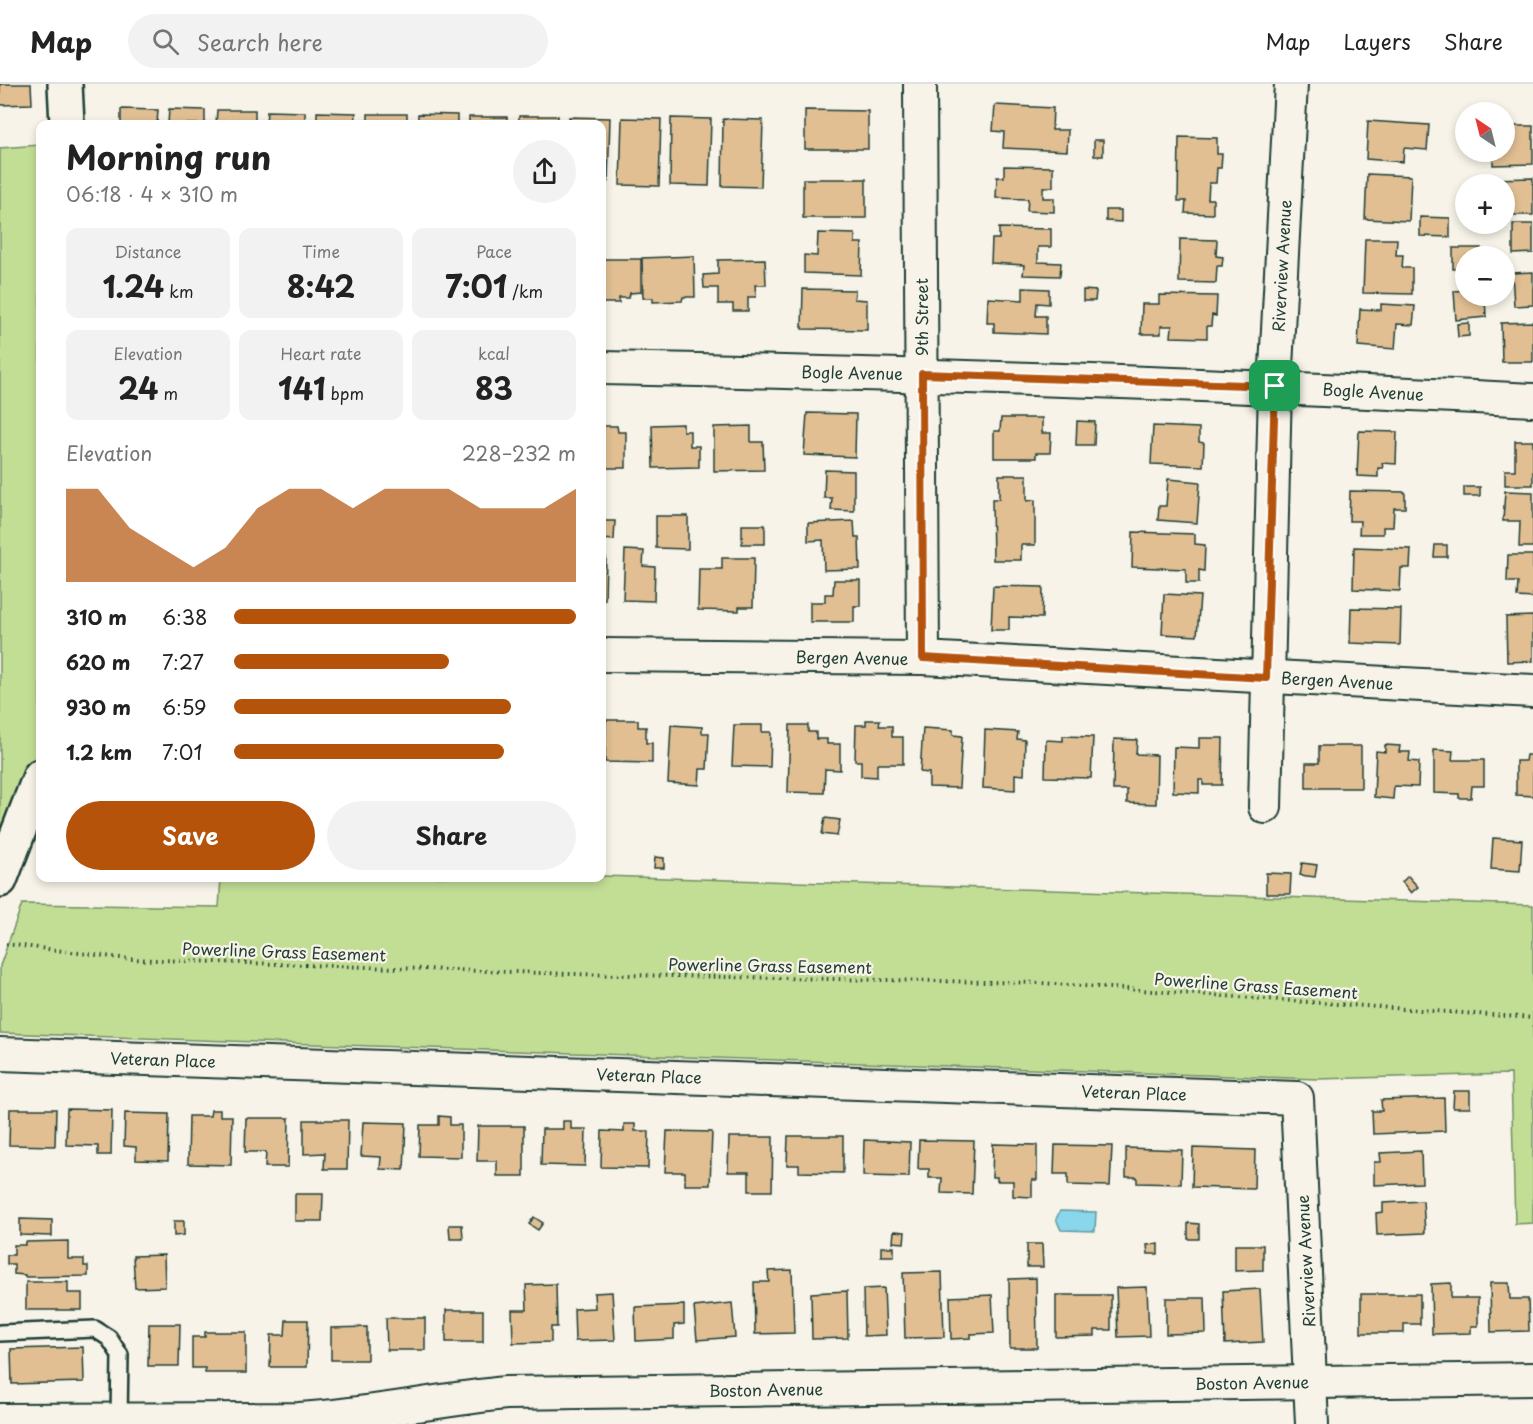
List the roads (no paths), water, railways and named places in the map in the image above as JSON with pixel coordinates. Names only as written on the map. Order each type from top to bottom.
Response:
[{"type":"main road","points":[[65,84],[67,120]]},
{"type":"main road","points":[[0,880],[36,786]]},
{"type":"street","name":"9th Street","points":[[920,84],[923,658]]},
{"type":"street","name":"Riverview Avenue","points":[[1264,807],[1275,386],[1291,84]]},
{"type":"street","name":"Bogle Avenue","points":[[606,368],[922,374],[1275,386],[1533,400]]},
{"type":"street","name":"Bergen Avenue","points":[[606,656],[923,658],[1533,691]]},
{"type":"street","name":"Veteran Place","points":[[0,1054],[1297,1098]]},
{"type":"street","name":"Riverview Avenue","points":[[1297,1098],[1312,1382],[1312,1424]]},
{"type":"street","name":"Boston Avenue","points":[[0,1420],[340,1417],[449,1398],[506,1393],[1533,1379]]},
{"type":"lane","points":[[0,1333],[95,1329],[109,1338],[120,1354],[119,1419]]},
{"type":"water","points":[[1060,1211],[1096,1212],[1095,1231],[1061,1230],[1056,1219]]}]
